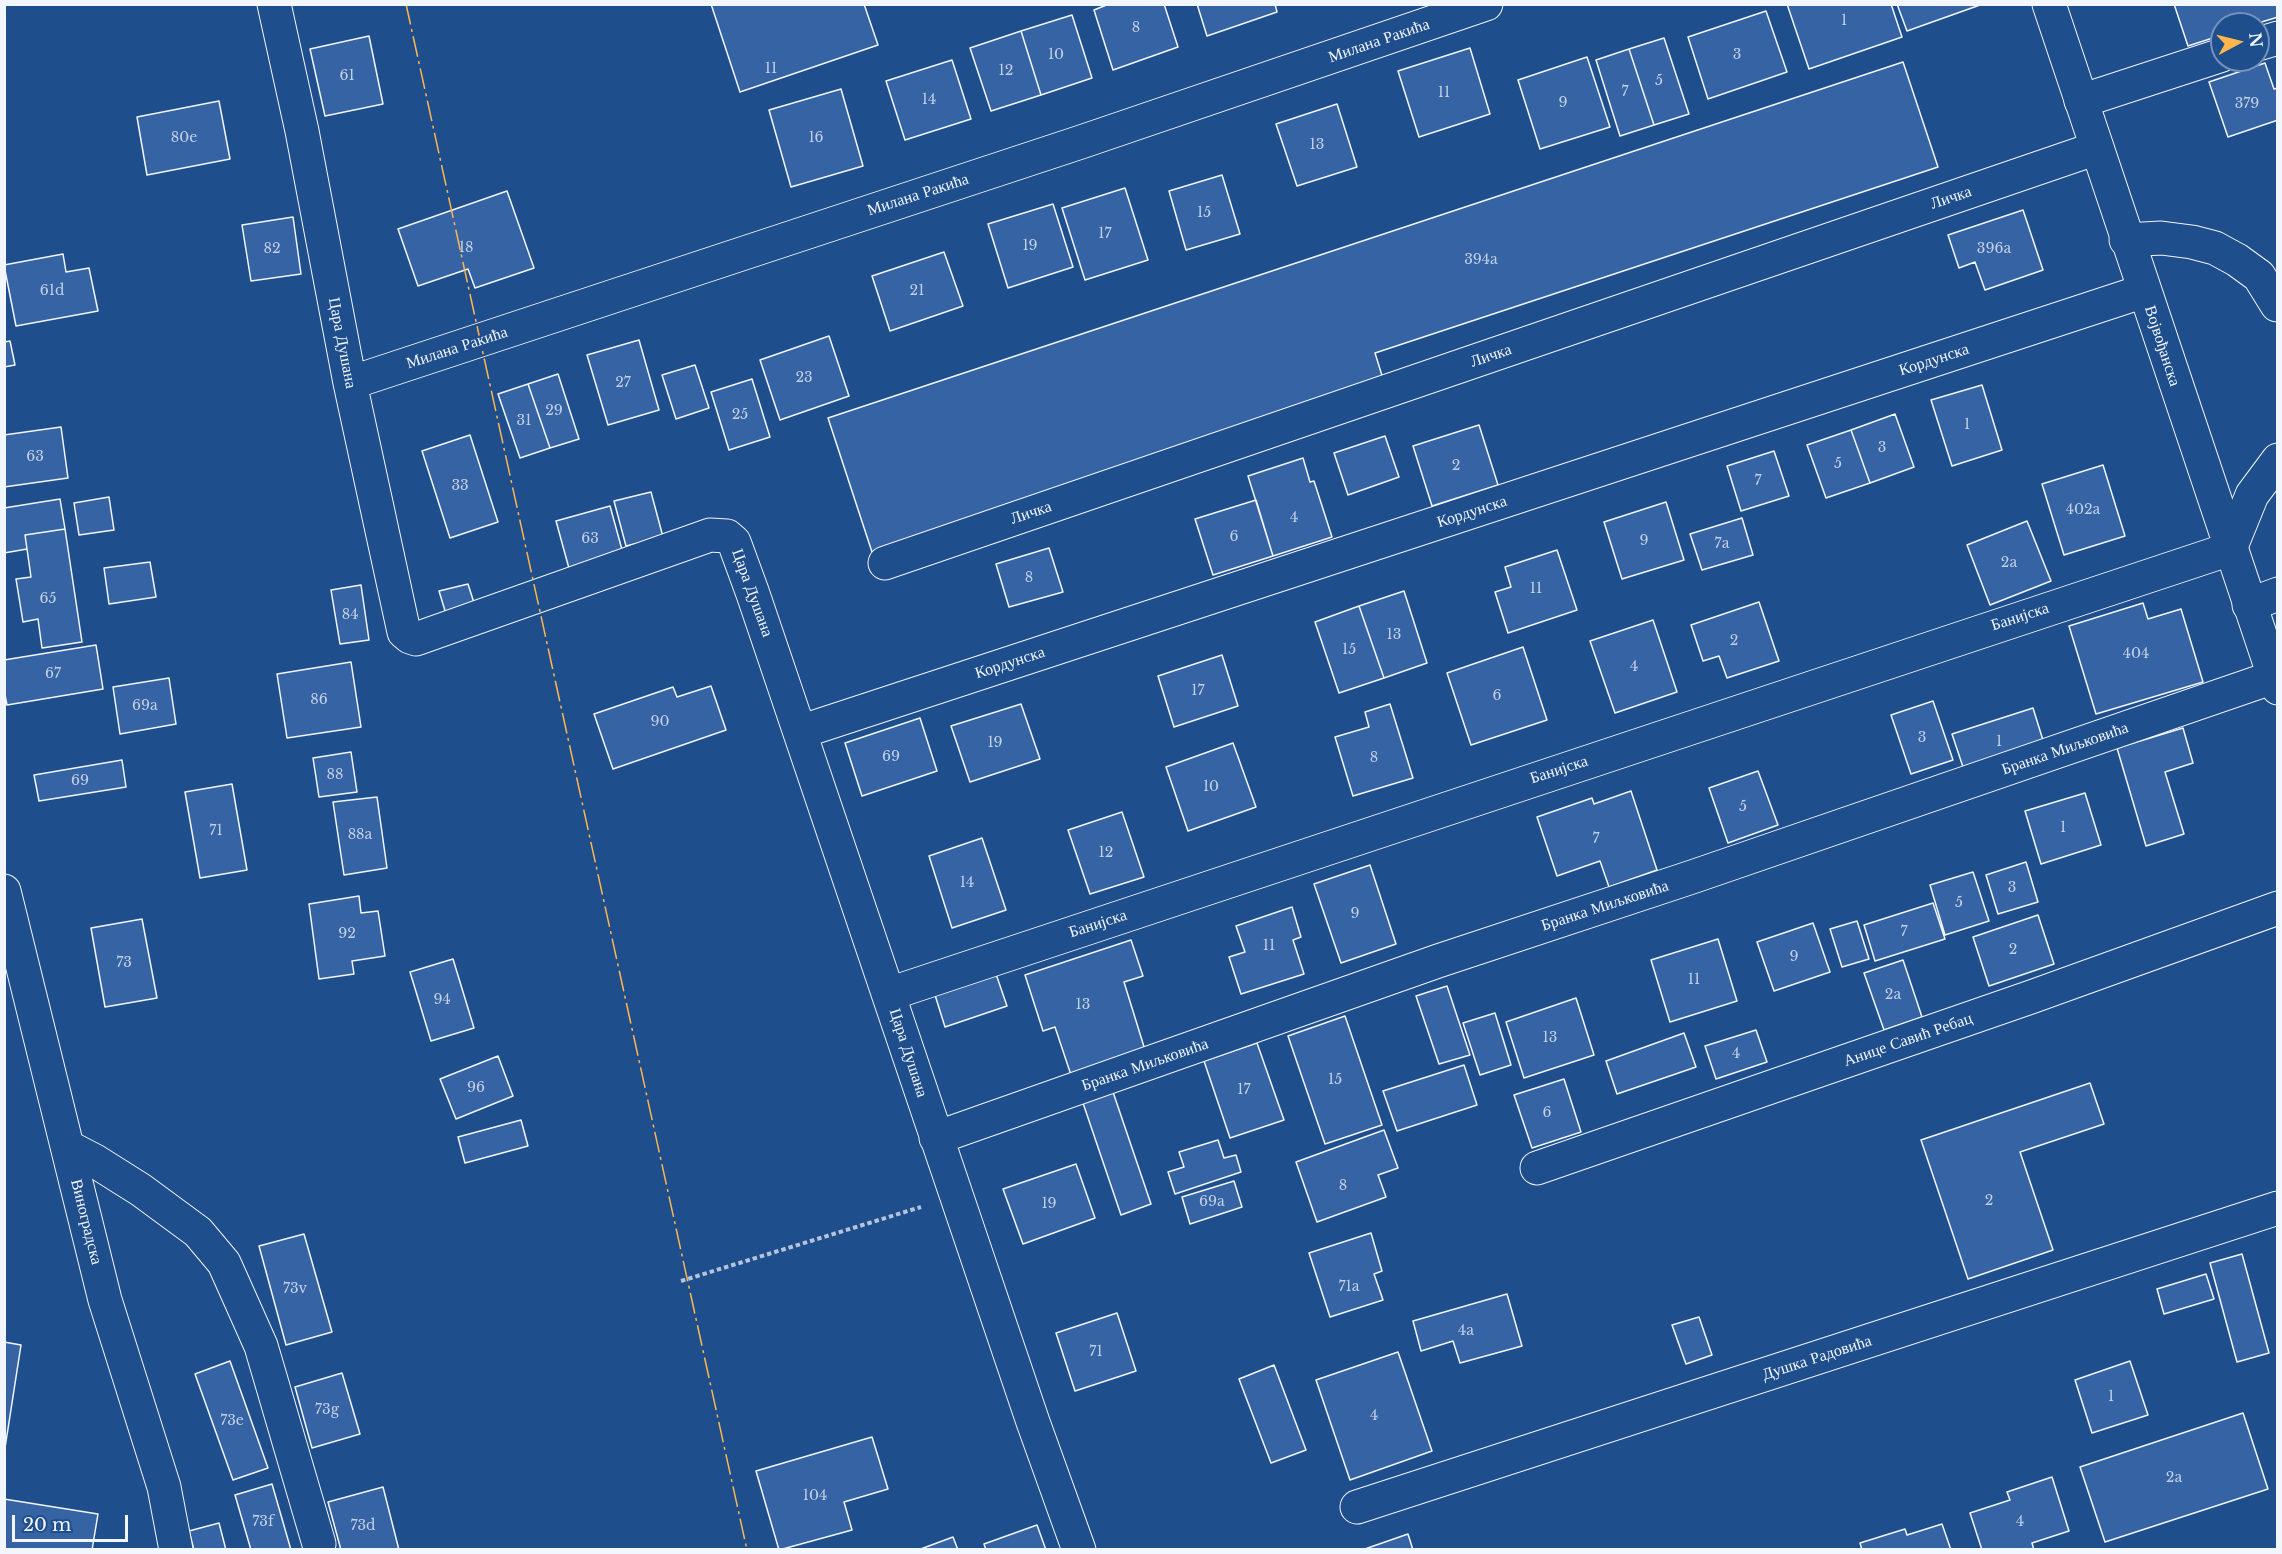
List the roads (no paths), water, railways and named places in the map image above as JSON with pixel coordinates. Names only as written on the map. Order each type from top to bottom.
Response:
[{"type":"street","name":"Цара Душана","points":[[274,4],[302,131],[350,383],[404,632],[416,639],[710,534],[727,536],[734,542],[1078,1550]]},
{"type":"street","name":"Милана Ракића","points":[[350,383],[1082,142],[1486,4]]},
{"type":"street","name":"Војвођанска","points":[[2049,4],[2230,549],[2263,599],[2276,683]]},
{"type":"street","points":[[2081,100],[2210,59]]},
{"type":"street","name":"Личка","points":[[885,563],[2097,148]]},
{"type":"street","points":[[2127,240],[2161,238],[2192,242],[2277,260]]},
{"type":"street","points":[[2215,248],[2259,276],[2277,306]]},
{"type":"street","name":"Кордунска","points":[[800,732],[2144,291]]},
{"type":"street","points":[[2230,549],[2252,495],[2277,460]]},
{"type":"street","name":"Банијска","points":[[888,994],[1916,651],[2230,549]]},
{"type":"street","name":"Бранка Миљковића","points":[[936,1138],[1438,961],[2276,683]]},
{"type":"street","name":"Виноградска","points":[[4,891],[105,1300],[164,1487],[176,1550]]},
{"type":"street","name":"Анице Савић Ребац","points":[[1537,1168],[2031,997],[2277,908]]},
{"type":"street","points":[[68,1147],[141,1190],[198,1232],[224,1263],[261,1346],[319,1544]]},
{"type":"street","name":"Душка Радовића","points":[[1357,1508],[2277,1208]]}]
